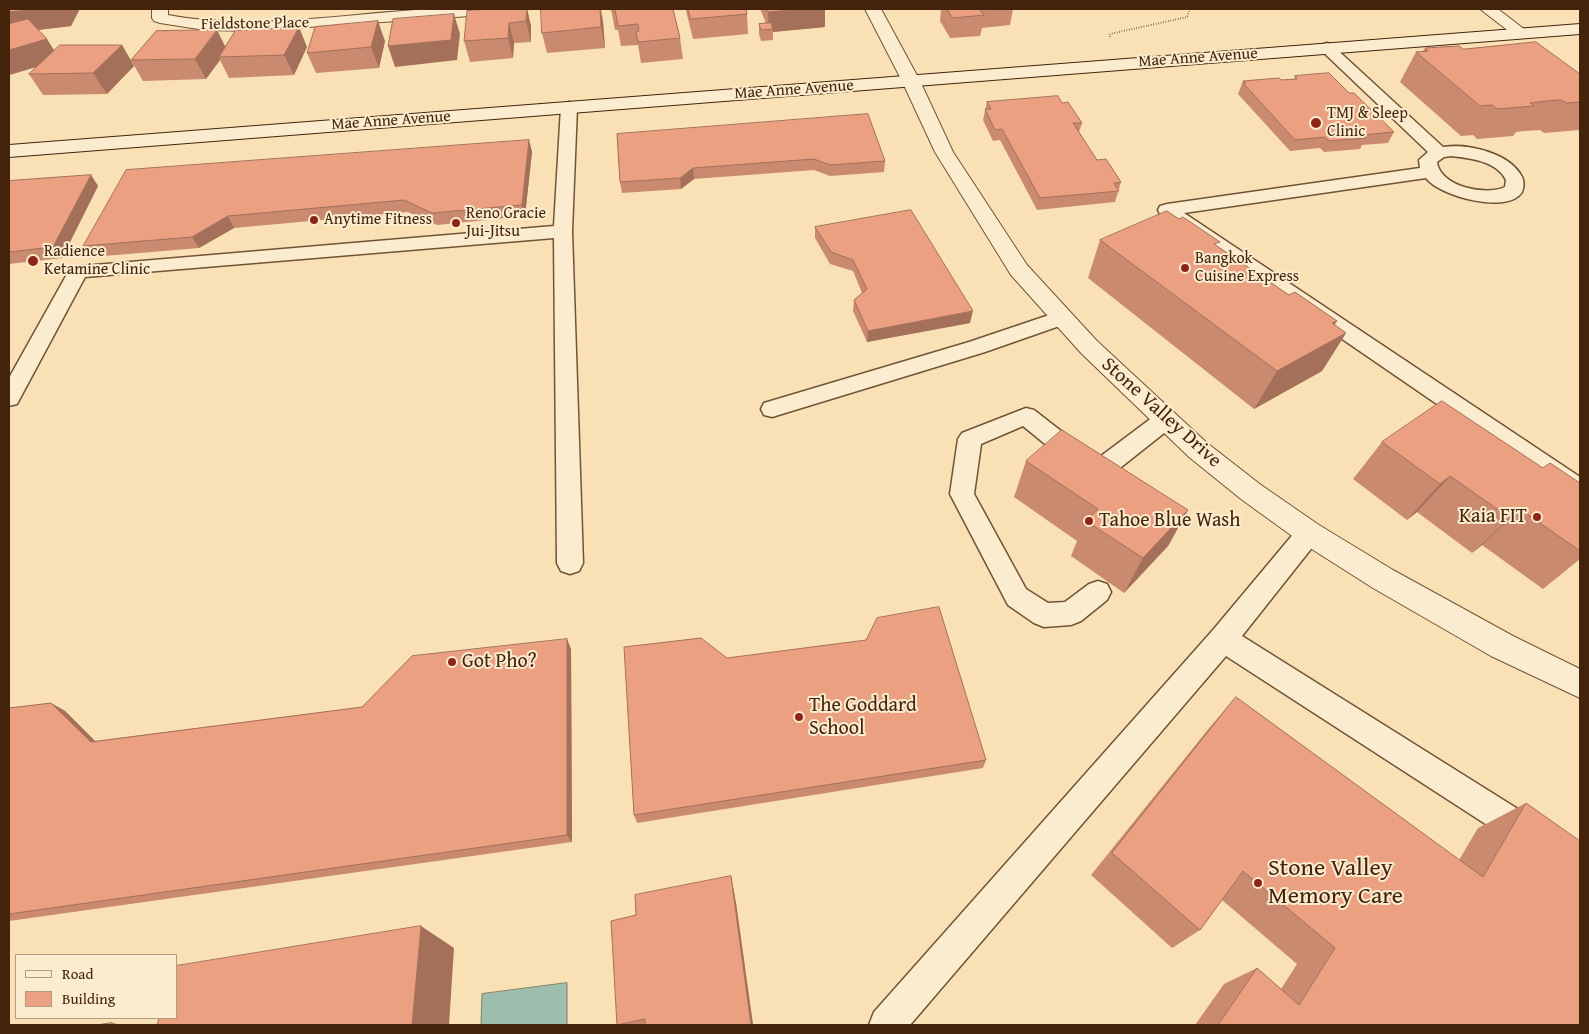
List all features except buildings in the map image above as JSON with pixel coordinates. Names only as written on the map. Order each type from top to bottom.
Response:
[{"type":"main road","name":"Fieldstone Place","points":[[160,14],[186,25],[293,25],[499,9]]},
{"type":"main road","name":"Stone Valley Drive","points":[[873,9],[911,81],[944,152],[1019,270],[1061,318],[1165,420],[1206,456],[1310,533],[1383,579],[1502,646],[1580,684]]},
{"type":"main road","points":[[1488,9],[1521,33]]},
{"type":"main road","name":"Mae Anne Avenue","points":[[9,151],[1580,29]]},
{"type":"lane","points":[[1327,48],[1440,152]]},
{"type":"lane","points":[[569,107],[563,231],[570,563]]},
{"type":"lane","points":[[1440,152],[1465,152],[1494,161],[1506,168],[1514,176],[1516,183],[1514,190],[1495,197],[1464,193],[1444,184],[1430,172],[1427,166],[1428,160],[1432,156],[1440,152]]},
{"type":"lane","points":[[1430,172],[1167,210],[1580,489]]},
{"type":"lane","points":[[9,398],[78,272],[563,231]]},
{"type":"lane","points":[[772,409],[977,347],[1061,318]]},
{"type":"lane","points":[[1098,592],[1071,613],[1044,616],[1017,597],[962,494],[970,439],[1026,416],[1119,488]]},
{"type":"lane","points":[[1098,472],[1165,420]]},
{"type":"lane","points":[[887,1025],[1223,640],[1310,533]]},
{"type":"lane","points":[[1223,640],[1580,867]]},
{"type":"path","points":[[1109,42],[1110,34],[1173,22],[1187,17],[1190,9]]},
{"type":"shaded area","points":[[567,983],[567,1025],[481,1025],[482,994]]},
{"type":"place","name":"TMJ & Sleep Clinic","points":[[1316,123]]},
{"type":"place","name":"Anytime Fitness","points":[[314,220]]},
{"type":"place","name":"Reno Gracie Jui-Jitsu","points":[[456,223]]},
{"type":"place","name":"Radience Ketamine Clinic","points":[[33,261]]},
{"type":"place","name":"Bangkok Cuisine Express","points":[[1185,268]]},
{"type":"place","name":"Kaia FIT","points":[[1537,517]]},
{"type":"place","name":"Tahoe Blue Wash","points":[[1089,521]]},
{"type":"place","name":"Got Pho?","points":[[452,662]]},
{"type":"place","name":"The Goddard School","points":[[799,717]]},
{"type":"place","name":"Stone Valley Memory Care","points":[[1258,883]]}]
